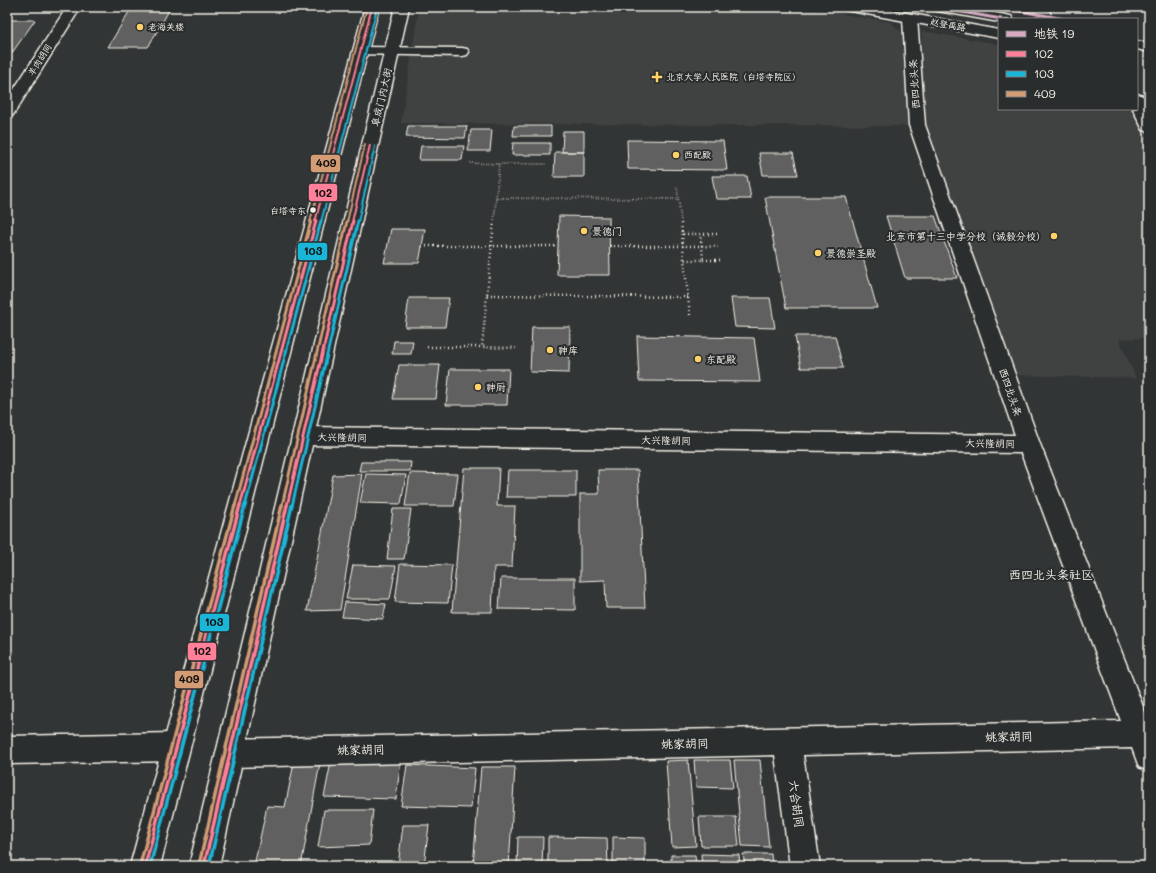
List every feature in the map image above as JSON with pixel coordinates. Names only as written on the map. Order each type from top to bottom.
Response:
[{"type":"main road","name":"羊肉胡同","points":[[7,112],[74,7]]},
{"type":"main road","points":[[145,866],[372,7]]},
{"type":"main road","name":"阜成门内大街","points":[[204,866],[402,7]]},
{"type":"main road","name":"赵登禹路","points":[[850,7],[998,34]]},
{"type":"main road","name":"赵登禹路","points":[[938,7],[1000,18]]},
{"type":"main road","points":[[1041,7],[1045,18]]},
{"type":"main road","name":"西四北头条","points":[[910,18],[916,125],[1029,444],[1145,746]]},
{"type":"main road","points":[[1138,45],[1149,48]]},
{"type":"main road","points":[[360,51],[462,52]]},
{"type":"main road","points":[[1138,59],[1149,61]]},
{"type":"main road","points":[[1138,101],[1149,126]]},
{"type":"main road","name":"大兴隆胡同","points":[[303,436],[1029,444]]},
{"type":"main road","name":"姚家胡同","points":[[230,753],[787,742],[1145,746]]},
{"type":"main road","name":"六合胡同","points":[[787,742],[805,866]]},
{"type":"main road","points":[[7,750],[176,747]]},
{"type":"path","points":[[470,163],[546,164]]},
{"type":"path","points":[[482,347],[499,164]]},
{"type":"path","points":[[677,187],[690,315]]},
{"type":"path","points":[[496,198],[678,199]]},
{"type":"path","points":[[682,234],[716,234]]},
{"type":"path","points":[[700,234],[703,260]]},
{"type":"path","points":[[422,246],[558,246]]},
{"type":"path","points":[[610,246],[718,247]]},
{"type":"path","points":[[684,260],[720,260]]},
{"type":"path","points":[[487,295],[688,297]]},
{"type":"path","points":[[427,347],[516,348]]},
{"type":"shaded area","name":"北京大学人民医院（白塔寺院区）","points":[[419,7],[800,7],[890,22],[901,32],[910,126],[401,123]]},
{"type":"shaded area","name":"北京市第十三中学分校（诚毅分校）","points":[[922,31],[998,44],[998,110],[1136,110],[1149,133],[1149,338],[1119,339],[1136,378],[1008,375],[920,125]]},
{"type":"building","name":"老海关楼","points":[[132,7],[171,7],[148,47],[108,47]]},
{"type":"building","points":[[7,20],[35,20],[7,60]]},
{"type":"building","points":[[408,126],[467,126],[465,138],[406,137]]},
{"type":"building","points":[[514,126],[551,126],[551,136],[513,136]]},
{"type":"building","points":[[471,130],[492,130],[490,151],[468,151]]},
{"type":"building","points":[[563,131],[584,131],[584,152],[562,152]]},
{"type":"building","name":"西配殿","points":[[627,140],[723,141],[727,170],[628,169]]},
{"type":"building","points":[[513,143],[550,143],[550,155],[512,155]]},
{"type":"building","points":[[421,146],[464,146],[462,160],[419,160]]},
{"type":"building","points":[[555,152],[584,152],[584,177],[554,177]]},
{"type":"building","points":[[759,153],[793,153],[798,175],[763,175]]},
{"type":"building","points":[[712,176],[747,176],[751,199],[716,199]]},
{"type":"building","name":"景德崇圣殿","points":[[765,197],[846,197],[877,308],[786,308]]},
{"type":"building","name":"景德门","points":[[559,216],[609,217],[610,275],[557,275]]},
{"type":"building","points":[[886,216],[935,216],[957,278],[905,278]]},
{"type":"building","points":[[391,229],[425,229],[419,263],[384,263]]},
{"type":"building","points":[[409,298],[449,298],[445,327],[405,327]]},
{"type":"building","points":[[731,298],[770,298],[775,328],[735,327]]},
{"type":"building","name":"神库","points":[[532,327],[570,327],[569,373],[530,372]]},
{"type":"building","name":"东配殿","points":[[637,336],[754,338],[760,382],[639,381]]},
{"type":"building","points":[[795,336],[835,336],[843,368],[801,368]]},
{"type":"building","points":[[394,341],[413,341],[411,354],[392,354]]},
{"type":"building","points":[[399,365],[440,365],[436,399],[393,399]]},
{"type":"building","name":"神厨","points":[[450,369],[509,369],[507,405],[446,405]]},
{"type":"building","points":[[361,462],[411,462],[410,471],[359,471]]},
{"type":"building","points":[[464,468],[499,468],[497,506],[515,506],[512,567],[494,567],[492,612],[452,612]]},
{"type":"building","points":[[508,470],[576,470],[576,497],[506,497]]},
{"type":"building","points":[[598,470],[638,470],[645,608],[606,608],[605,580],[580,581],[580,494],[599,494]]},
{"type":"building","points":[[410,473],[458,474],[454,506],[405,506]]},
{"type":"building","points":[[362,474],[340,610],[307,611],[333,475]]},
{"type":"building","points":[[366,474],[406,475],[401,504],[360,503]]},
{"type":"building","points":[[393,509],[411,509],[404,559],[387,559]]},
{"type":"building","points":[[400,564],[452,565],[448,603],[395,602]]},
{"type":"building","points":[[353,565],[396,566],[390,599],[346,599]]},
{"type":"building","points":[[501,578],[575,578],[575,610],[499,609]]},
{"type":"building","points":[[345,602],[386,604],[383,619],[342,617]]},
{"type":"building","points":[[332,757],[401,759],[396,799],[324,797]]},
{"type":"building","points":[[688,760],[696,846],[672,847],[666,761]]},
{"type":"building","points":[[694,760],[730,760],[733,788],[696,787]]},
{"type":"building","points":[[734,760],[760,760],[769,847],[742,846]]},
{"type":"building","points":[[294,763],[320,763],[301,866],[254,866],[267,806],[285,807]]},
{"type":"building","points":[[407,765],[475,768],[471,808],[401,806]]},
{"type":"building","points":[[481,767],[515,767],[509,866],[473,866]]},
{"type":"building","points":[[324,810],[373,810],[369,845],[318,847]]},
{"type":"building","points":[[699,817],[736,817],[739,846],[701,846]]},
{"type":"building","points":[[403,825],[429,825],[424,866],[398,866]]},
{"type":"building","points":[[518,837],[543,837],[542,866],[517,866]]},
{"type":"building","points":[[548,837],[607,838],[608,866],[548,866]]},
{"type":"building","points":[[613,837],[645,838],[645,866],[613,866]]},
{"type":"building","points":[[701,854],[739,855],[740,866],[702,866]]},
{"type":"building","points":[[743,854],[771,854],[772,866],[745,866]]},
{"type":"building","points":[[671,855],[695,855],[696,866],[671,866]]},
{"type":"metro line","name":"19","points":[[934,7],[998,18]]},
{"type":"metro line","name":"19","points":[[997,7],[1059,18]]},
{"type":"transit line","name":"409","points":[[140,865],[367,7]]},
{"type":"transit line","name":"102","points":[[145,866],[372,7]]},
{"type":"transit line","name":"103","points":[[150,866],[377,8]]},
{"type":"transit line","name":"409","points":[[199,865],[365,144]]},
{"type":"transit line","name":"102","points":[[204,866],[370,145]]},
{"type":"transit line","name":"103","points":[[209,866],[375,146]]},
{"type":"place","name":"老海关楼","points":[[140,27]]},
{"type":"place","name":"北京大学人民医院（白塔寺院区）","points":[[657,77]]},
{"type":"place","name":"西配殿","points":[[676,155]]},
{"type":"place","name":"白塔寺东","points":[[313,210]]},
{"type":"place","name":"景德门","points":[[584,231]]},
{"type":"place","name":"北京市第十三中学分校（诚毅分校）","points":[[1054,236]]},
{"type":"place","name":"景德崇圣殿","points":[[818,253]]},
{"type":"place","name":"神库","points":[[550,350]]},
{"type":"place","name":"东配殿","points":[[698,359]]},
{"type":"place","name":"神厨","points":[[478,387]]},
{"type":"district","name":"西四北头条社区","points":[[1051,575]]}]
